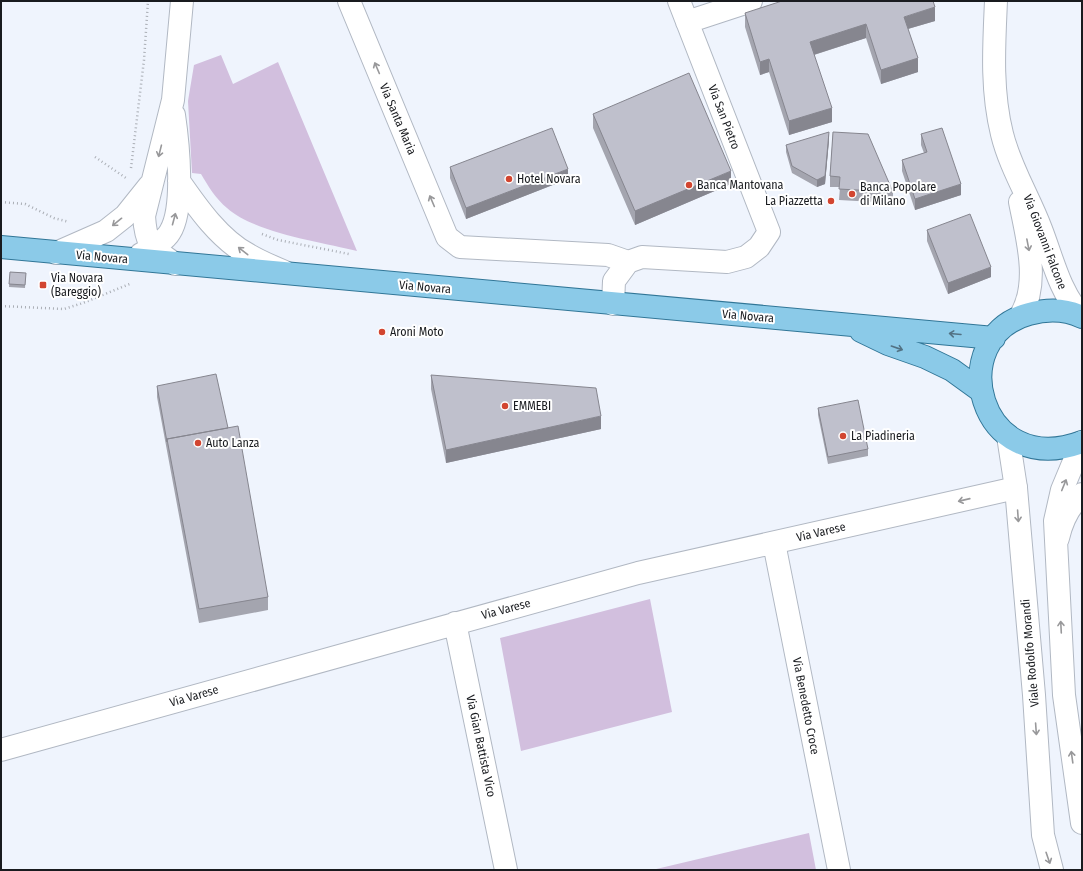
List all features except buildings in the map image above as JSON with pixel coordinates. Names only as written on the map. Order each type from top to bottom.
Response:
[{"type":"main road","name":"Via Novara","points":[[1,247],[849,326],[994,338]]},
{"type":"main road","points":[[1081,317],[1061,310],[1041,310],[1021,316],[1006,325],[994,338],[985,354],[980,372],[981,391],[986,408],[995,423],[1008,436],[1025,445],[1044,450],[1063,449],[1082,442]]},
{"type":"main road","name":"Via Novara","points":[[849,326],[888,344],[926,357],[952,370],[981,391]]},
{"type":"street","points":[[175,264],[152,248],[146,235],[144,216],[172,100],[182,1]]},
{"type":"street","name":"Via Santa Maria","points":[[349,1],[447,237],[460,247],[608,255],[628,262]]},
{"type":"street","name":"Via San Pietro","points":[[628,262],[642,257],[727,262],[746,257],[759,246],[769,232],[679,1]]},
{"type":"street","points":[[687,22],[752,1]]},
{"type":"street","name":"Via Giovanni Falcone","points":[[996,1],[994,65],[996,100],[1002,134],[1013,166],[1041,228],[1060,285],[1069,303],[1081,317]]},
{"type":"street","points":[[130,260],[152,248],[170,232],[176,216],[179,181],[176,130],[172,100]]},
{"type":"street","name":"Via Giovanni Falcone","points":[[1013,166],[1030,254],[1028,304],[1021,316]]},
{"type":"street","points":[[179,181],[194,204],[217,230],[247,254],[290,274]]},
{"type":"street","points":[[56,253],[106,231],[125,216],[152,182]]},
{"type":"street","points":[[613,304],[614,281],[628,262]]},
{"type":"street","name":"Viale Rodolfo Morandi","points":[[1008,436],[1016,488],[1035,702],[1043,835],[1052,870]]},
{"type":"street","points":[[1082,442],[1062,490],[1056,520],[1064,695],[1082,823]]},
{"type":"street","name":"Via Varese","points":[[1,750],[638,573],[1016,488]]},
{"type":"street","points":[[1056,543],[1061,524],[1073,502],[1082,494]]},
{"type":"street","name":"Via Benedetto Croce","points":[[774,543],[839,870]]},
{"type":"street","name":"Via Gian Battista Vico","points":[[455,623],[506,870]]},
{"type":"path","points":[[95,157],[129,180],[144,60],[148,1]]},
{"type":"path","points":[[1,202],[25,204],[54,218],[72,222]]},
{"type":"path","points":[[1,306],[64,309],[83,303],[134,282]]},
{"type":"shaded area","points":[[221,55],[233,84],[278,62],[357,251],[289,236],[254,224],[239,217],[219,201],[201,174],[192,173],[188,101],[194,65]]},
{"type":"shaded area","points":[[650,599],[672,712],[521,751],[500,638]]},
{"type":"shaded area","points":[[809,833],[816,870],[652,870]]},
{"type":"place","name":"Hotel Novara","points":[[509,179]]},
{"type":"place","name":"Banca Mantovana","points":[[689,185]]},
{"type":"place","name":"Banca Popolare di Milano","points":[[852,194]]},
{"type":"place","name":"La Piazzetta","points":[[831,201]]},
{"type":"place","name":"Via Novara (Bareggio)","points":[[43,285]]},
{"type":"place","name":"Aroni Moto","points":[[382,332]]},
{"type":"place","name":"EMMEBI","points":[[505,406]]},
{"type":"place","name":"La Piadineria","points":[[843,436]]},
{"type":"place","name":"Auto Lanza","points":[[198,443]]}]
